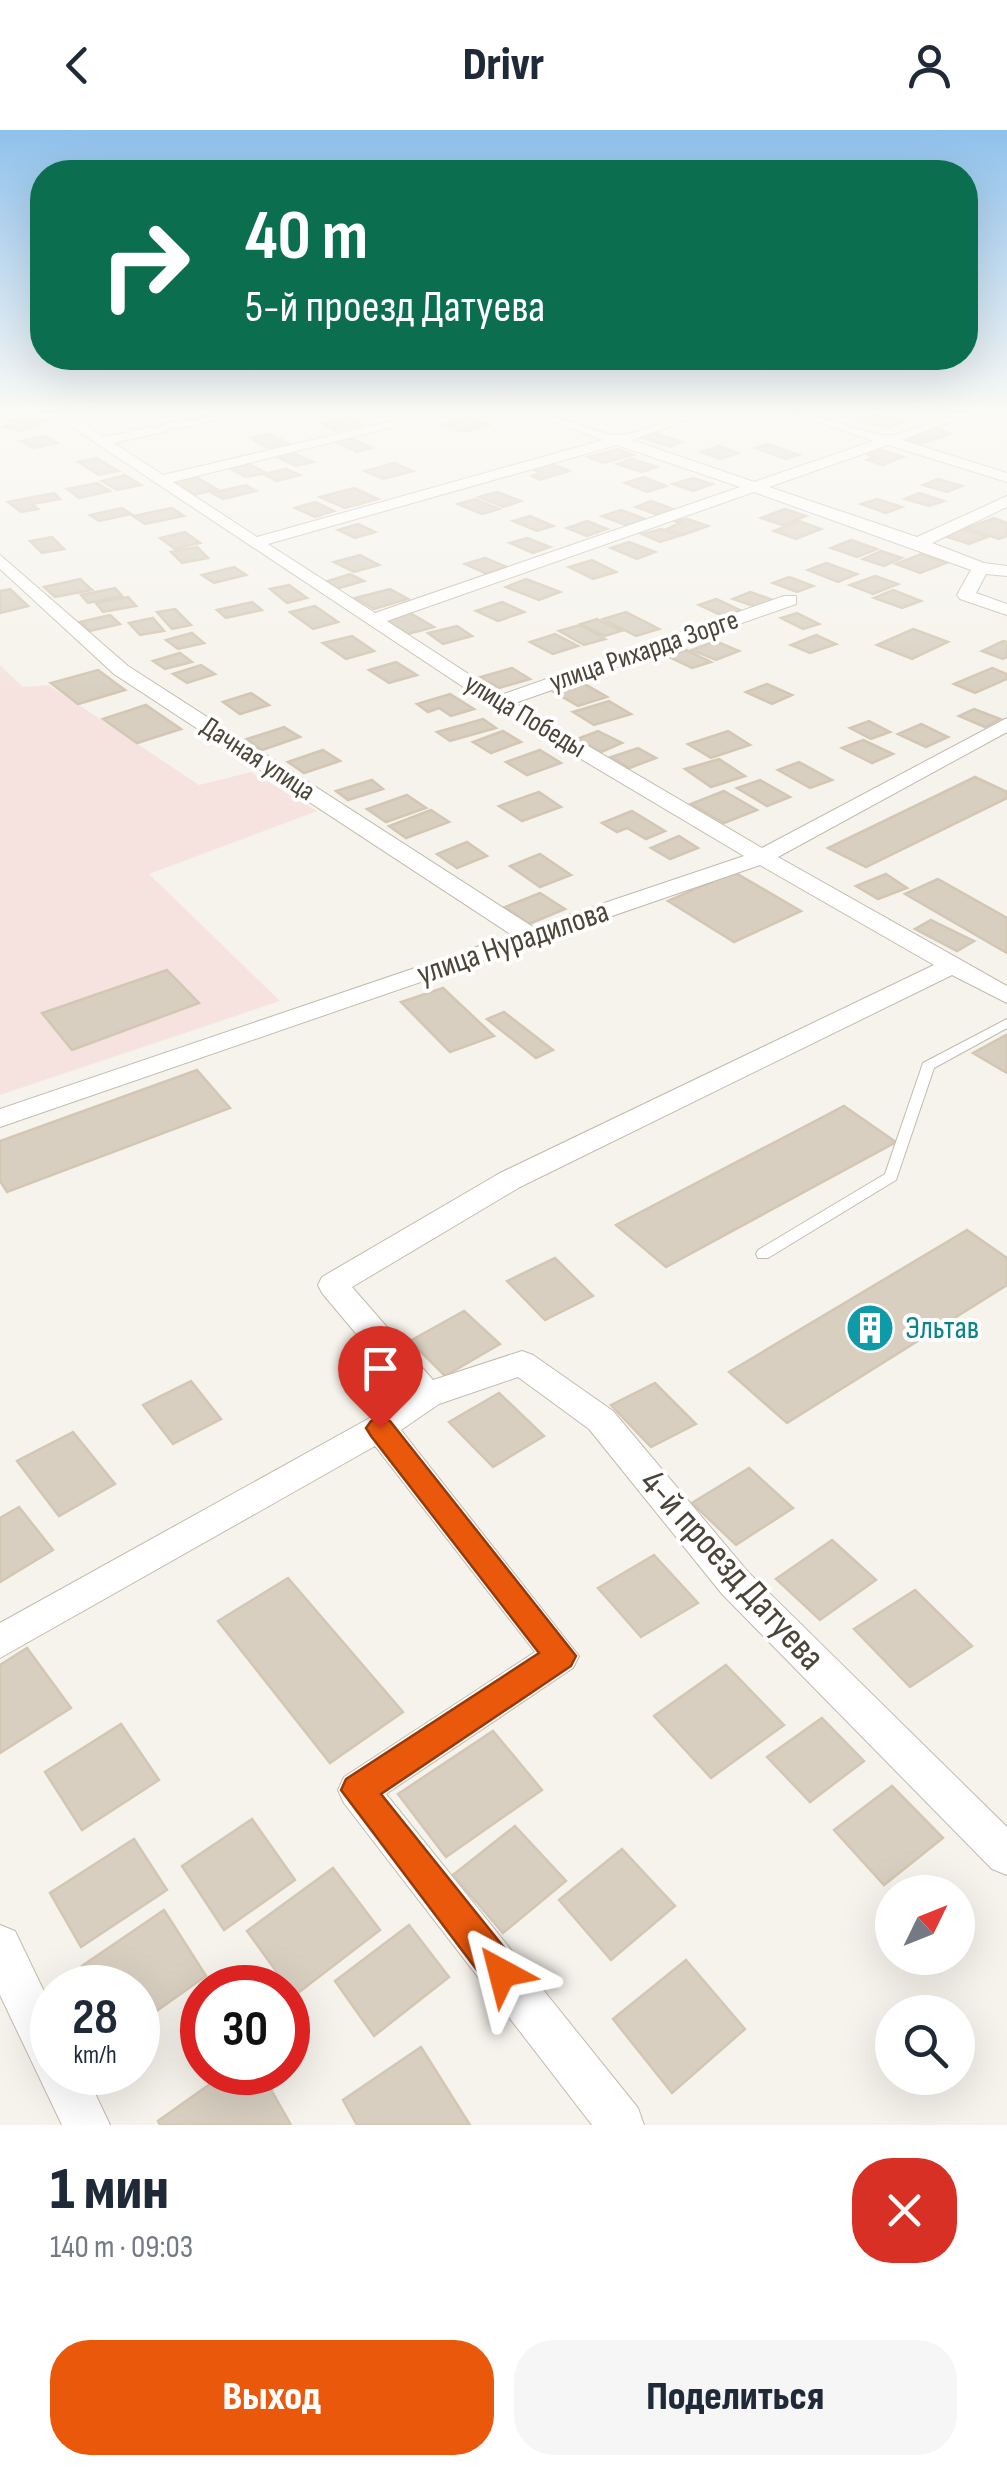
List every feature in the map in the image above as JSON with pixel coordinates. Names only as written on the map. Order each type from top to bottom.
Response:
[{"type":"street","name":"улица Победы","points":[[202,506],[498,702],[1007,996]]},
{"type":"street","points":[[256,542],[384,506]]},
{"type":"street","points":[[372,620],[700,506]]},
{"type":"street","points":[[807,506],[981,568],[1007,571]]},
{"type":"street","points":[[918,543],[998,506]]},
{"type":"street","name":"Дачная улица","points":[[0,560],[122,670],[532,936]]},
{"type":"street","points":[[981,568],[966,595],[1007,610]]},
{"type":"street","name":"улица Рихарда Зорге","points":[[498,702],[790,600]]},
{"type":"street","name":"улица Нурадилова","points":[[0,1118],[762,857],[1007,724]]},
{"type":"street","points":[[0,1642],[380,1428],[427,1395],[333,1285],[510,1180],[953,965]]},
{"type":"street","name":"4-й проезд Датуева","points":[[427,1395],[522,1363],[601,1420],[735,1582],[1007,1855]]},
{"type":"street","points":[[380,1428],[560,1656],[358,1790],[621,2125]]},
{"type":"street","points":[[0,1946],[30,2010]]},
{"type":"street","points":[[72,2095],[87,2125]]},
{"type":"lane","points":[[763,1254],[891,1177],[928,1066],[1007,1024]]},
{"type":"shaded area","points":[[0,665],[23,687],[49,685],[199,785],[251,772],[317,811],[149,874],[280,1001],[0,1095]]},
{"type":"building","points":[[13,506],[38,509],[21,512]]},
{"type":"building","points":[[324,506],[334,511],[315,517],[295,508]]},
{"type":"building","points":[[463,506],[499,509],[482,514]]},
{"type":"building","points":[[665,506],[673,509],[658,515],[636,507]]},
{"type":"building","points":[[867,506],[902,507],[886,513]]},
{"type":"building","points":[[122,508],[131,514],[99,521],[90,515]]},
{"type":"building","points":[[172,508],[184,516],[145,524],[133,516]]},
{"type":"building","points":[[785,509],[806,516],[782,525],[761,518]]},
{"type":"building","points":[[621,510],[647,520],[628,526],[602,516]]},
{"type":"building","points":[[530,516],[553,526],[537,531],[513,521]]},
{"type":"building","points":[[994,518],[1007,523],[1007,536],[999,539],[967,528]]},
{"type":"building","points":[[687,519],[708,526],[683,535],[667,529],[680,523],[675,521]]},
{"type":"building","points":[[587,521],[607,529],[587,536],[567,528]]},
{"type":"building","points":[[799,521],[821,529],[796,539],[774,531]]},
{"type":"building","points":[[358,524],[375,532],[355,538],[338,530]]},
{"type":"building","points":[[661,529],[679,536],[660,542],[642,534]]},
{"type":"building","points":[[962,529],[987,537],[969,544],[944,536]]},
{"type":"building","points":[[185,532],[200,543],[175,549],[160,538]]},
{"type":"building","points":[[52,537],[64,549],[42,553],[30,541]]},
{"type":"building","points":[[527,538],[550,547],[533,553],[510,543]]},
{"type":"building","points":[[851,540],[877,549],[857,557],[831,548]]},
{"type":"building","points":[[629,542],[655,552],[637,559],[611,548]]},
{"type":"building","points":[[197,547],[208,558],[182,563],[171,552]]},
{"type":"building","points":[[881,551],[902,558],[884,566],[863,559]]},
{"type":"building","points":[[921,554],[946,563],[920,573],[896,564]]},
{"type":"building","points":[[360,555],[379,565],[354,572],[334,562]]},
{"type":"building","points":[[485,558],[507,567],[487,574],[465,564]]},
{"type":"building","points":[[592,560],[616,572],[593,579],[569,567]]},
{"type":"building","points":[[826,563],[857,574],[838,582],[808,570]]},
{"type":"building","points":[[234,567],[246,575],[214,583],[202,575]]},
{"type":"building","points":[[350,574],[364,581],[336,589],[322,583]]},
{"type":"building","points":[[875,576],[898,584],[873,594],[850,585]]},
{"type":"building","points":[[789,577],[813,586],[797,592],[773,583]]},
{"type":"building","points":[[80,579],[92,590],[55,597],[44,587]]},
{"type":"building","points":[[526,579],[560,592],[539,600],[506,587]]},
{"type":"building","points":[[289,585],[307,598],[287,603],[270,589]]},
{"type":"building","points":[[115,588],[122,596],[88,603],[81,595]]},
{"type":"building","points":[[10,589],[28,606],[0,613],[0,591]]},
{"type":"building","points":[[390,589],[408,599],[374,609],[355,598]]},
{"type":"building","points":[[893,590],[921,601],[902,608],[874,598]]},
{"type":"building","points":[[750,592],[773,600],[756,607],[733,599]]},
{"type":"building","points":[[128,597],[136,606],[103,612],[96,603]]},
{"type":"building","points":[[716,599],[742,611],[725,617],[699,605]]},
{"type":"building","points":[[252,602],[262,610],[226,618],[217,610]]},
{"type":"building","points":[[502,602],[524,612],[498,621],[476,611]]},
{"type":"building","points":[[315,606],[338,622],[313,629],[290,612]]},
{"type":"building","points":[[175,609],[191,625],[172,629],[157,612]]},
{"type":"building","points":[[626,612],[659,629],[636,636],[603,619]]},
{"type":"building","points":[[410,613],[434,627],[408,634],[384,620]]},
{"type":"building","points":[[797,613],[819,624],[803,629],[781,618]]},
{"type":"building","points":[[110,615],[120,624],[90,631],[80,622]]},
{"type":"building","points":[[153,618],[164,631],[140,635],[129,623]]},
{"type":"building","points":[[597,619],[621,631],[605,636],[581,624]]},
{"type":"building","points":[[580,625],[605,639],[584,645],[559,631]]},
{"type":"building","points":[[457,626],[472,636],[443,644],[428,633]]},
{"type":"building","points":[[913,629],[948,642],[912,659],[877,645]]},
{"type":"building","points":[[192,633],[204,643],[178,649],[166,640]]},
{"type":"building","points":[[555,634],[578,646],[553,654],[530,642]]},
{"type":"building","points":[[816,635],[836,644],[810,653],[791,645]]},
{"type":"building","points":[[352,636],[374,651],[346,659],[323,643]]},
{"type":"building","points":[[715,641],[739,651],[716,660],[692,650]]},
{"type":"building","points":[[1007,642],[1007,657],[1003,659],[982,651]]},
{"type":"building","points":[[686,650],[711,662],[692,668],[667,656]]},
{"type":"building","points":[[180,653],[192,662],[165,669],[153,661]]},
{"type":"building","points":[[396,662],[417,675],[389,683],[369,670]]},
{"type":"building","points":[[201,665],[215,674],[187,683],[173,674]]},
{"type":"building","points":[[512,668],[530,679],[499,688],[481,677]]},
{"type":"building","points":[[992,668],[1007,674],[1007,679],[975,693],[954,684]]},
{"type":"building","points":[[98,670],[125,690],[78,704],[51,683]]},
{"type":"building","points":[[583,683],[607,697],[578,706],[554,692]]},
{"type":"building","points":[[767,684],[792,695],[772,704],[746,692]]},
{"type":"building","points":[[251,693],[269,705],[240,714],[223,702]]},
{"type":"building","points":[[450,694],[474,709],[451,716],[439,708],[428,712],[417,704]]},
{"type":"building","points":[[609,701],[631,714],[594,725],[573,712]]},
{"type":"building","points":[[146,705],[181,729],[137,743],[103,719]]},
{"type":"building","points":[[974,709],[1000,719],[985,727],[959,716]]},
{"type":"building","points":[[483,719],[496,728],[450,741],[437,732]]},
{"type":"building","points":[[869,721],[890,732],[871,739],[850,728]]},
{"type":"building","points":[[921,724],[948,737],[926,747],[898,734]]},
{"type":"building","points":[[284,727],[300,737],[262,750],[247,739]]},
{"type":"building","points":[[503,731],[521,742],[491,753],[473,742]]},
{"type":"building","points":[[598,731],[622,743],[601,752],[577,739]]},
{"type":"building","points":[[728,731],[750,745],[711,758],[688,744]]},
{"type":"building","points":[[863,740],[893,754],[872,763],[842,748]]},
{"type":"building","points":[[638,748],[656,758],[629,768],[611,757]]},
{"type":"building","points":[[323,750],[340,761],[304,773],[288,762]]},
{"type":"building","points":[[540,750],[561,763],[527,775],[506,762]]},
{"type":"building","points":[[719,759],[745,776],[711,787],[685,769]]},
{"type":"building","points":[[799,762],[832,780],[810,788],[778,770]]},
{"type":"building","points":[[975,777],[1007,792],[1007,798],[866,867],[828,848]]},
{"type":"building","points":[[372,780],[383,789],[348,800],[336,791]]},
{"type":"building","points":[[760,780],[790,797],[767,806],[737,788]]},
{"type":"building","points":[[724,791],[757,810],[724,823],[691,804]]},
{"type":"building","points":[[539,792],[561,807],[522,821],[499,806]]},
{"type":"building","points":[[407,795],[426,808],[386,822],[367,809]]},
{"type":"building","points":[[431,810],[449,822],[406,838],[389,826]]},
{"type":"building","points":[[632,811],[665,831],[646,839],[627,828],[617,832],[602,823]]},
{"type":"building","points":[[679,836],[698,848],[670,859],[651,848]]},
{"type":"building","points":[[467,842],[487,856],[457,868],[437,854]]},
{"type":"building","points":[[540,854],[571,875],[540,887],[510,866]]},
{"type":"building","points":[[734,872],[801,911],[734,942],[668,901]]},
{"type":"building","points":[[886,874],[907,888],[878,899],[856,886]]},
{"type":"building","points":[[938,879],[1007,918],[1007,953],[905,894]]},
{"type":"building","points":[[540,893],[565,909],[529,924],[505,907]]},
{"type":"building","points":[[931,920],[974,941],[957,951],[915,929]]},
{"type":"building","points":[[167,970],[199,1003],[72,1050],[42,1013]]},
{"type":"building","points":[[443,988],[494,1036],[450,1052],[401,1002]]},
{"type":"building","points":[[504,1012],[553,1050],[536,1058],[487,1019]]},
{"type":"building","points":[[1007,1036],[1007,1073],[973,1053]]},
{"type":"building","points":[[197,1070],[230,1108],[7,1192],[0,1181],[0,1141]]},
{"type":"building","points":[[844,1106],[896,1142],[666,1267],[616,1225]]},
{"type":"building","name":"Эльтав","points":[[967,1230],[1007,1258],[1007,1285],[787,1423],[729,1372]]},
{"type":"building","points":[[555,1258],[593,1296],[545,1320],[507,1281]]},
{"type":"building","points":[[464,1311],[500,1344],[445,1376],[410,1341]]},
{"type":"building","points":[[191,1381],[221,1419],[173,1444],[143,1405]]},
{"type":"building","points":[[655,1383],[696,1424],[651,1447],[611,1405]]},
{"type":"building","points":[[499,1393],[544,1436],[493,1467],[449,1422]]},
{"type":"building","points":[[73,1432],[115,1484],[59,1516],[17,1461]]},
{"type":"building","points":[[749,1468],[793,1508],[736,1545],[692,1503]]},
{"type":"building","points":[[19,1507],[53,1550],[0,1582],[0,1518]]},
{"type":"building","points":[[832,1540],[876,1580],[820,1620],[776,1579]]},
{"type":"building","points":[[654,1555],[698,1603],[641,1637],[598,1588]]},
{"type":"building","points":[[288,1578],[403,1712],[330,1763],[218,1621]]},
{"type":"building","points":[[915,1590],[972,1646],[910,1687],[854,1629]]},
{"type":"building","points":[[27,1648],[71,1708],[0,1753],[0,1665]]},
{"type":"building","points":[[726,1665],[784,1725],[711,1778],[654,1716]]},
{"type":"building","points":[[822,1718],[864,1761],[810,1802],[767,1757]]},
{"type":"building","points":[[121,1724],[159,1780],[82,1830],[45,1772]]},
{"type":"building","points":[[493,1731],[542,1790],[446,1857],[398,1794]]},
{"type":"building","points":[[892,1786],[943,1838],[897,1875],[875,1875],[834,1830]]},
{"type":"building","points":[[252,1819],[295,1880],[224,1930],[182,1866]]},
{"type":"building","points":[[515,1826],[566,1881],[503,1933],[453,1875]]},
{"type":"building","points":[[134,1839],[167,1890],[81,1947],[50,1893]]},
{"type":"building","points":[[622,1849],[675,1906],[611,1960],[559,1900]]},
{"type":"building","points":[[333,1868],[380,1930],[310,1984],[310,1965],[272,1965],[247,1931]]},
{"type":"building","points":[[164,1910],[199,1965],[180,1965],[180,1994],[160,2008],[160,1965],[83,1965]]},
{"type":"building","points":[[409,1925],[449,1977],[374,2036],[335,1981]]},
{"type":"building","points":[[686,1960],[745,2029],[672,2093],[613,2019]]},
{"type":"building","points":[[421,2047],[470,2125],[357,2125],[343,2100]]},
{"type":"building","points":[[195,2095],[274,2095],[291,2125],[160,2125],[158,2121]]},
{"type":"place","name":"Эльтав","points":[[870,1328]]},
{"type":"route","points":[[380,1428],[560,1656],[358,1790],[502,1973]]}]
